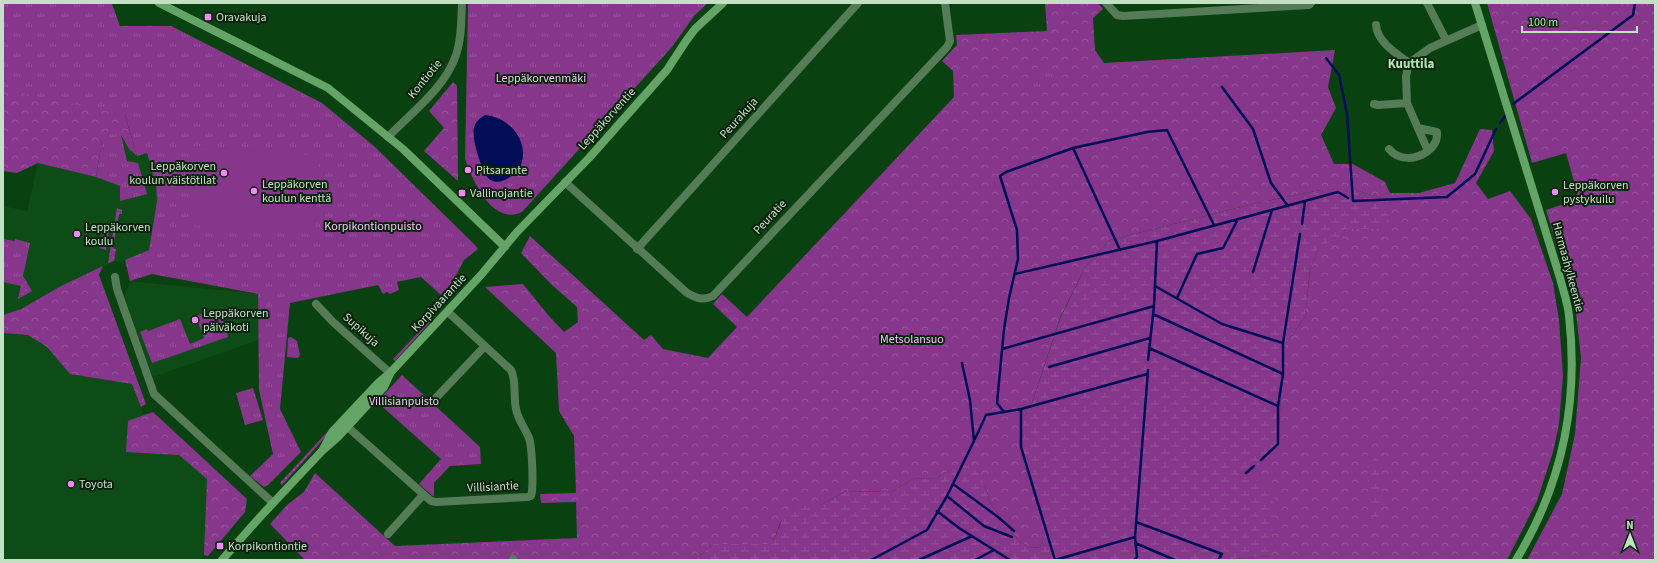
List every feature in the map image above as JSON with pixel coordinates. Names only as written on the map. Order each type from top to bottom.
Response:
[{"type":"street","points":[[159,3],[328,88],[388,137],[505,247]]},
{"type":"street","name":"Kontiotie","points":[[388,137],[439,85],[451,69],[460,42],[462,3]]},
{"type":"street","name":"Leppäkorventie","points":[[505,247],[517,232],[565,182],[667,70],[695,29],[723,3]]},
{"type":"street","name":"Peurakuja","points":[[638,249],[858,3]]},
{"type":"street","name":"Peuratie","points":[[565,182],[687,293],[695,298],[708,299],[713,296],[948,47],[950,41],[945,3]]},
{"type":"street","points":[[1106,3],[1117,15],[1123,16],[1309,5],[1311,3]]},
{"type":"street","points":[[1427,3],[1446,40]]},
{"type":"street","name":"Harmaahylkeentie","points":[[1475,3],[1560,278],[1569,315],[1572,346],[1572,377],[1569,416],[1562,456],[1554,483],[1542,512],[1516,560]]},
{"type":"street","points":[[1376,25],[1376,31],[1392,50],[1409,63]]},
{"type":"street","points":[[1428,151],[1407,103],[1406,76],[1409,63],[1430,48],[1482,25]]},
{"type":"street","points":[[1374,104],[1407,103]]},
{"type":"street","points":[[1389,149],[1394,155],[1401,158],[1415,158],[1422,156],[1434,146],[1438,137],[1437,132],[1418,128]]},
{"type":"street","name":"Korpivaarantie","points":[[222,560],[322,451],[338,437],[345,424],[384,387],[390,373],[448,312],[505,247]]},
{"type":"street","points":[[115,277],[117,289],[154,394],[273,503]]},
{"type":"street","name":"Supikuja","points":[[316,304],[333,322],[390,373]]},
{"type":"street","name":"Villisiantie","points":[[345,424],[431,501],[436,502],[531,496],[532,488],[529,438],[519,420],[516,408],[512,370],[448,312]]},
{"type":"street","points":[[433,401],[485,346]]},
{"type":"street","points":[[388,534],[423,495]]},
{"type":"shaded area","points":[[485,115],[501,120],[508,125],[519,138],[522,145],[523,153],[520,166],[513,175],[503,181],[492,181],[488,178],[478,154],[473,133],[475,124]]},
{"type":"shaded area","name":"Leppäkorven koulu","points":[[121,135],[129,149],[137,156],[147,153],[156,185],[157,201],[149,250],[121,262],[115,261],[103,266],[61,286],[21,309],[3,315],[3,206],[27,211],[38,163],[96,177]]},
{"type":"shaded area","name":"Leppäkorven päiväkoti","points":[[130,281],[258,294],[258,340],[153,377],[124,299]]},
{"type":"shaded area","points":[[3,333],[28,334],[47,347],[70,374],[132,384],[144,414],[147,414],[242,513],[200,560],[3,560]]},
{"type":"green space","name":"Korpikontionpuisto","points":[[3,3],[112,4],[120,26],[171,26],[322,103],[375,147],[478,249],[464,260],[451,285],[442,296],[421,277],[397,282],[399,290],[390,294],[387,292],[383,294],[378,285],[290,303],[280,409],[301,452],[268,485],[264,487],[250,476],[273,454],[259,390],[258,294],[152,274],[130,281],[125,260],[149,250],[157,201],[156,185],[147,153],[137,156],[125,115],[3,89]]},
{"type":"green space","points":[[7,3],[98,3],[125,115],[137,156],[129,149],[121,135],[102,141],[96,177],[38,163],[17,173],[3,171],[3,7]]},
{"type":"green space","name":"Leppäkorvenmäki","points":[[468,3],[708,3],[694,16],[672,47],[522,212],[511,215],[502,213],[485,199],[473,179],[465,159]]},
{"type":"green space","name":"Metsolansuo","points":[[1045,3],[1098,3],[1103,9],[1093,18],[1095,50],[1104,63],[1335,50],[1328,87],[1336,108],[1321,135],[1334,164],[1353,164],[1385,182],[1390,193],[1419,193],[1455,183],[1480,129],[1492,130],[1494,151],[1476,183],[1488,199],[1510,191],[1531,219],[1553,283],[1559,320],[1563,375],[1559,424],[1553,452],[1537,501],[1507,560],[1231,560],[1271,556],[1246,473],[1278,444],[1284,346],[1305,317],[1310,270],[1319,246],[1341,240],[1345,229],[1377,229],[1391,201],[1355,190],[1321,190],[1257,203],[1110,240],[1086,266],[1060,318],[1032,403],[1021,422],[1019,448],[1046,532],[1040,547],[1031,548],[1018,540],[990,503],[985,485],[954,467],[937,478],[913,479],[893,491],[844,492],[819,506],[794,506],[780,523],[773,544],[713,544],[695,560],[305,560],[270,524],[287,505],[304,492],[315,473],[395,546],[577,538],[576,502],[541,503],[540,494],[576,493],[574,436],[559,411],[556,353],[485,287],[523,284],[564,332],[578,322],[577,307],[551,284],[521,253],[530,236],[644,340],[651,335],[663,349],[708,358],[737,327],[713,304],[722,294],[747,317],[954,97],[953,71],[942,61],[957,45],[956,35],[1047,31]]},
{"type":"green space","points":[[1487,3],[1655,3],[1655,560],[1527,560],[1562,494],[1575,434],[1581,358],[1575,304],[1546,210],[1579,199],[1566,153],[1532,163]]},
{"type":"green space","points":[[1043,66],[1051,67],[1059,75],[1038,96],[1033,95],[1029,84],[1029,74],[1035,68]]},
{"type":"green space","points":[[453,82],[457,86],[458,181],[424,151],[444,128],[429,111]]},
{"type":"green space","points":[[111,134],[121,135],[127,161],[138,163],[147,194],[120,201],[120,186],[96,177],[102,141]]},
{"type":"green space","name":"Leppäkorven koulun kenttä","points":[[194,146],[320,156],[314,234],[188,225]]},
{"type":"green space","points":[[1321,190],[1355,190],[1391,201],[1391,217],[1377,229],[1345,229],[1342,240],[1319,246],[1310,270],[1305,317],[1284,346],[1278,444],[1246,473],[1274,493],[1271,556],[1231,560],[695,560],[713,544],[773,544],[783,516],[794,506],[819,506],[844,492],[893,491],[913,479],[937,478],[954,467],[967,465],[978,473],[985,485],[990,503],[1018,540],[1031,548],[1040,547],[1046,532],[1019,448],[1021,422],[1032,403],[1060,319],[1086,266],[1110,240],[1257,203]]},
{"type":"green space","points":[[117,208],[122,210],[122,214],[119,214],[113,248],[116,249],[114,261],[108,263]]},
{"type":"green space","points":[[105,225],[110,226],[106,250],[99,248]]},
{"type":"green space","points":[[3,239],[15,241],[15,239],[30,243],[21,286],[3,282]]},
{"type":"green space","points":[[103,266],[99,275],[146,404],[141,407],[132,384],[70,374],[47,347],[28,335],[3,333],[3,315],[21,309],[61,286]]},
{"type":"green space","points":[[23,276],[32,291],[18,299]]},
{"type":"green space","points":[[222,311],[228,337],[152,363],[140,332],[147,329],[148,331],[180,319],[190,344],[204,338],[196,316],[204,313],[206,316]]},
{"type":"green space","points":[[432,318],[433,319],[395,361],[393,359]]},
{"type":"green space","points":[[291,337],[297,341],[300,355],[298,358],[287,357],[288,338]]},
{"type":"green space","name":"Villisianpuisto","points":[[402,375],[480,447],[481,464],[450,466],[434,483],[434,497],[419,484],[441,459],[377,402]]},
{"type":"green space","points":[[253,388],[263,420],[245,425],[236,393]]},
{"type":"green space","points":[[153,412],[247,499],[245,512],[208,556],[204,555],[207,479],[179,455],[126,452],[128,421]]},
{"type":"green space","points":[[327,432],[329,433],[282,485],[280,483]]},
{"type":"green space","points":[[1378,456],[1384,522],[1370,517],[1367,465]]},
{"type":"waterway","points":[[1513,104],[1633,15],[1635,3]]},
{"type":"waterway","points":[[1326,58],[1339,75],[1347,114],[1353,201],[1447,197],[1475,174],[1496,129]]},
{"type":"waterway","points":[[1222,87],[1253,129],[1271,183],[1288,206]]},
{"type":"waterway","points":[[1500,123],[1506,115]]},
{"type":"waterway","points":[[1004,412],[997,403],[1004,329],[1018,259],[1017,230],[1000,176],[1006,172],[1073,148],[1147,132],[1167,130],[1214,225]]},
{"type":"waterway","points":[[1073,148],[1120,250]]},
{"type":"waterway","points":[[1015,274],[1157,241],[1338,192],[1348,198]]},
{"type":"waterway","points":[[1302,224],[1305,201]]},
{"type":"waterway","points":[[1253,272],[1272,210]]},
{"type":"waterway","points":[[1177,298],[1197,254],[1223,248],[1238,219]]},
{"type":"waterway","points":[[1261,460],[1278,444],[1278,406],[1283,374],[1283,343],[1300,234]]},
{"type":"waterway","points":[[1148,360],[1154,306],[1157,241]]},
{"type":"waterway","points":[[1155,286],[1222,324],[1283,343]]},
{"type":"waterway","points":[[1002,349],[1154,306]]},
{"type":"waterway","points":[[1153,314],[1283,374]]},
{"type":"waterway","points":[[1049,367],[1150,338]]},
{"type":"waterway","points":[[1149,348],[1278,406]]},
{"type":"waterway","points":[[871,560],[927,530],[947,496],[974,441],[970,400],[962,363]]},
{"type":"waterway","points":[[1134,560],[1137,557],[1135,537],[1148,370]]},
{"type":"waterway","points":[[975,439],[986,415],[1021,409],[1147,374]]},
{"type":"waterway","points":[[1021,409],[1021,447],[1055,560]]},
{"type":"waterway","points":[[1246,473],[1254,466]]},
{"type":"waterway","points":[[953,484],[998,517],[1014,531]]},
{"type":"waterway","points":[[947,496],[984,526],[1012,537]]},
{"type":"waterway","points":[[937,511],[959,528],[1010,560]]},
{"type":"waterway","points":[[1136,522],[1222,554],[1218,560]]},
{"type":"waterway","points":[[919,560],[972,536]]},
{"type":"waterway","points":[[1055,560],[1135,537]]},
{"type":"waterway","points":[[1135,543],[1175,560]]},
{"type":"waterway","points":[[975,560],[994,550]]},
{"type":"place","name":"Oravakuja","points":[[208,17]]},
{"type":"place","name":"Pitsarante","points":[[468,170]]},
{"type":"place","name":"Leppäkorven koulun väistötilat","points":[[224,173]]},
{"type":"place","name":"Leppäkorven koulun kenttä","points":[[254,191]]},
{"type":"place","name":"Leppäkorven pystykuilu","points":[[1555,192]]},
{"type":"place","name":"Vallinojantie","points":[[462,193]]},
{"type":"place","name":"Leppäkorven koulu","points":[[77,234]]},
{"type":"place","name":"Leppäkorven päiväkoti","points":[[195,320]]},
{"type":"place","name":"Toyota","points":[[71,484]]},
{"type":"place","name":"Korpikontiontie","points":[[220,546]]},
{"type":"district","name":"Kuuttila","points":[[1411,64]]}]
